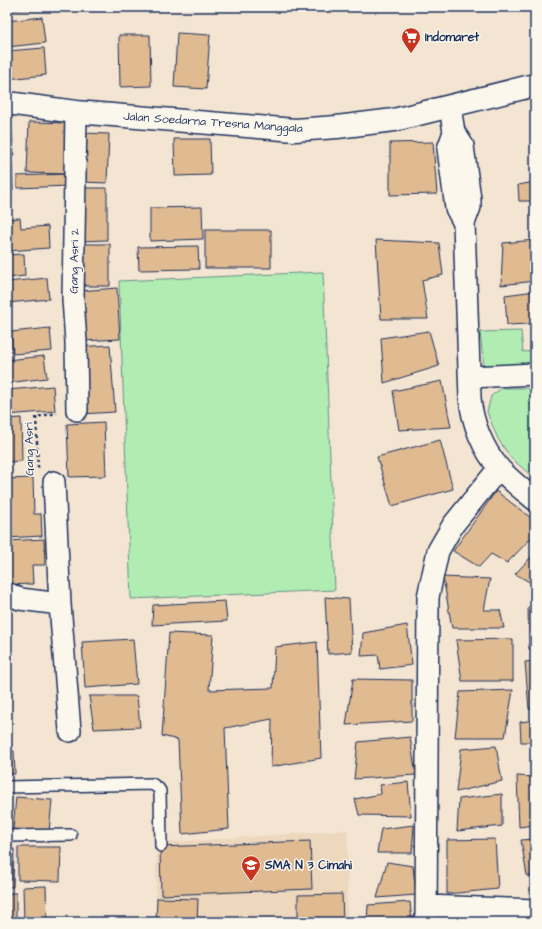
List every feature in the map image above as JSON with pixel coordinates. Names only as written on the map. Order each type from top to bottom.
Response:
[{"type":"main road","name":"Jalan Soedarna Tresna Manggala","points":[[7,103],[76,112],[295,130],[394,120],[535,85]]},
{"type":"street","points":[[450,107],[454,132],[463,146],[460,185],[470,207],[464,223],[472,415],[484,446],[499,468],[535,500]]},
{"type":"street","name":"Gang Asri 2","points":[[76,112],[73,299],[76,342],[77,410]]},
{"type":"street","points":[[470,377],[535,374]]},
{"type":"street","points":[[499,468],[453,525],[438,551],[428,598],[426,914],[535,910]]},
{"type":"street","points":[[54,482],[60,604],[70,731]]},
{"type":"street","points":[[7,593],[20,599],[60,604]]},
{"type":"lane","points":[[7,787],[152,784],[160,791],[161,846]]},
{"type":"lane","points":[[7,836],[71,835]]},
{"type":"path","name":"Gang Asri","points":[[54,482],[39,481],[36,416],[77,410]]},
{"type":"shaded area","name":"SMA N 3 Cimahi","points":[[348,830],[347,922],[156,922],[156,843]]},
{"type":"green space","points":[[323,272],[335,590],[131,599],[119,281]]},
{"type":"green space","points":[[521,331],[523,352],[535,351],[535,365],[484,367],[480,332]]},
{"type":"green space","points":[[502,388],[535,388],[535,479],[511,458],[498,439],[487,412],[491,396]]},
{"type":"building","points":[[7,7],[37,7],[37,9],[7,10]]},
{"type":"building","points":[[156,7],[156,11],[124,8]]},
{"type":"building","points":[[42,17],[45,43],[7,47],[7,21]]},
{"type":"building","points":[[177,33],[210,35],[206,89],[174,87]]},
{"type":"building","points":[[119,35],[150,35],[151,86],[120,87]]},
{"type":"building","points":[[44,48],[46,75],[7,79],[7,51]]},
{"type":"building","points":[[29,122],[68,123],[67,174],[27,173]]},
{"type":"building","points":[[11,123],[14,155],[7,156],[7,124]]},
{"type":"building","points":[[83,133],[109,134],[107,183],[81,182]]},
{"type":"building","points":[[174,139],[210,139],[211,175],[175,176]]},
{"type":"building","points":[[433,142],[437,194],[390,195],[390,143]]},
{"type":"building","points":[[7,163],[12,163],[13,190],[7,190]]},
{"type":"building","points":[[68,174],[68,186],[17,188],[17,176]]},
{"type":"building","points":[[535,182],[535,201],[519,201],[518,185]]},
{"type":"building","points":[[79,188],[107,188],[107,240],[79,241]]},
{"type":"building","points":[[202,207],[203,239],[150,241],[150,208]]},
{"type":"building","points":[[20,218],[21,228],[48,226],[49,248],[7,251],[7,219]]},
{"type":"building","points":[[205,230],[271,230],[271,268],[205,268]]},
{"type":"building","points":[[376,240],[439,243],[443,275],[422,280],[428,319],[381,319]]},
{"type":"building","points":[[535,240],[535,281],[501,285],[503,243]]},
{"type":"building","points":[[79,244],[110,244],[110,286],[79,286]]},
{"type":"building","points":[[198,246],[199,269],[139,270],[138,247]]},
{"type":"building","points":[[24,254],[25,276],[7,278],[7,255]]},
{"type":"building","points":[[47,278],[49,299],[7,303],[7,282]]},
{"type":"building","points":[[117,288],[120,339],[82,341],[79,291]]},
{"type":"building","points":[[535,291],[534,344],[530,324],[507,325],[505,295]]},
{"type":"building","points":[[50,328],[52,351],[13,354],[11,332]]},
{"type":"building","points":[[429,331],[439,366],[384,383],[381,338]]},
{"type":"building","points":[[110,345],[115,412],[82,414],[77,347]]},
{"type":"building","points":[[44,356],[47,378],[7,383],[7,360]]},
{"type":"building","points":[[442,381],[451,427],[399,430],[393,391]]},
{"type":"building","points":[[53,386],[55,411],[7,415],[7,390]]},
{"type":"building","points":[[21,418],[22,461],[7,462],[7,419]]},
{"type":"building","points":[[104,422],[106,476],[69,477],[67,424]]},
{"type":"building","points":[[440,440],[453,489],[392,506],[377,457]]},
{"type":"building","points":[[33,478],[34,514],[41,514],[42,536],[7,538],[7,479]]},
{"type":"building","points":[[496,491],[535,521],[535,534],[507,563],[491,554],[479,567],[453,551]]},
{"type":"building","points":[[44,539],[45,565],[32,565],[33,584],[7,585],[7,541]]},
{"type":"building","points":[[535,553],[535,585],[515,574]]},
{"type":"building","points":[[443,577],[490,579],[484,610],[500,610],[504,628],[452,628]]},
{"type":"building","points":[[325,597],[349,599],[352,652],[328,654]]},
{"type":"building","points":[[225,601],[227,621],[152,625],[153,605]]},
{"type":"building","points":[[535,605],[535,649],[529,649],[528,607]]},
{"type":"building","points":[[407,625],[412,665],[380,669],[378,655],[361,656],[363,633]]},
{"type":"building","points":[[169,633],[213,635],[209,690],[273,688],[275,647],[317,642],[321,758],[271,767],[272,719],[225,728],[229,829],[182,834],[178,740],[162,736]]},
{"type":"building","points":[[133,639],[137,684],[85,688],[82,642]]},
{"type":"building","points":[[513,639],[513,681],[462,681],[456,640]]},
{"type":"building","points":[[535,661],[535,709],[529,709],[525,662]]},
{"type":"building","points":[[353,679],[412,680],[412,721],[346,725]]},
{"type":"building","points":[[513,690],[505,737],[455,737],[460,692]]},
{"type":"building","points":[[89,696],[137,696],[140,727],[94,729]]},
{"type":"building","points":[[7,719],[9,719],[10,744],[7,744]]},
{"type":"building","points":[[535,720],[535,742],[521,742],[520,722]]},
{"type":"building","points":[[410,737],[416,775],[354,779],[358,742]]},
{"type":"building","points":[[496,746],[502,781],[456,792],[461,749]]},
{"type":"building","points":[[7,751],[14,751],[15,774],[7,774]]},
{"type":"building","points":[[517,776],[535,777],[535,825],[519,827]]},
{"type":"building","points":[[408,782],[411,816],[359,815],[355,799],[381,794],[380,785]]},
{"type":"building","points":[[502,794],[502,826],[457,831],[459,799]]},
{"type":"building","points":[[16,797],[52,800],[49,832],[13,829]]},
{"type":"building","points":[[414,825],[412,853],[377,853],[381,829]]},
{"type":"building","points":[[495,839],[498,889],[447,894],[447,840]]},
{"type":"building","points":[[535,839],[535,876],[527,876],[521,840]]},
{"type":"building","points":[[310,841],[312,889],[161,895],[160,847]]},
{"type":"building","points":[[18,847],[61,847],[60,881],[18,880]]},
{"type":"building","points":[[7,849],[14,849],[13,887],[7,887]]},
{"type":"building","points":[[387,862],[413,866],[416,895],[377,898]]},
{"type":"building","points":[[46,886],[47,921],[24,922],[23,887]]},
{"type":"building","points":[[7,893],[16,893],[16,919],[7,920]]},
{"type":"building","points":[[342,894],[343,922],[298,922],[298,895]]},
{"type":"building","points":[[157,898],[198,899],[197,922],[156,922]]},
{"type":"building","points":[[410,902],[412,922],[367,922],[368,905]]},
{"type":"place","name":"Indomaret","points":[[411,54]]},
{"type":"place","name":"SMA N 3 Cimahi","points":[[251,882]]}]
